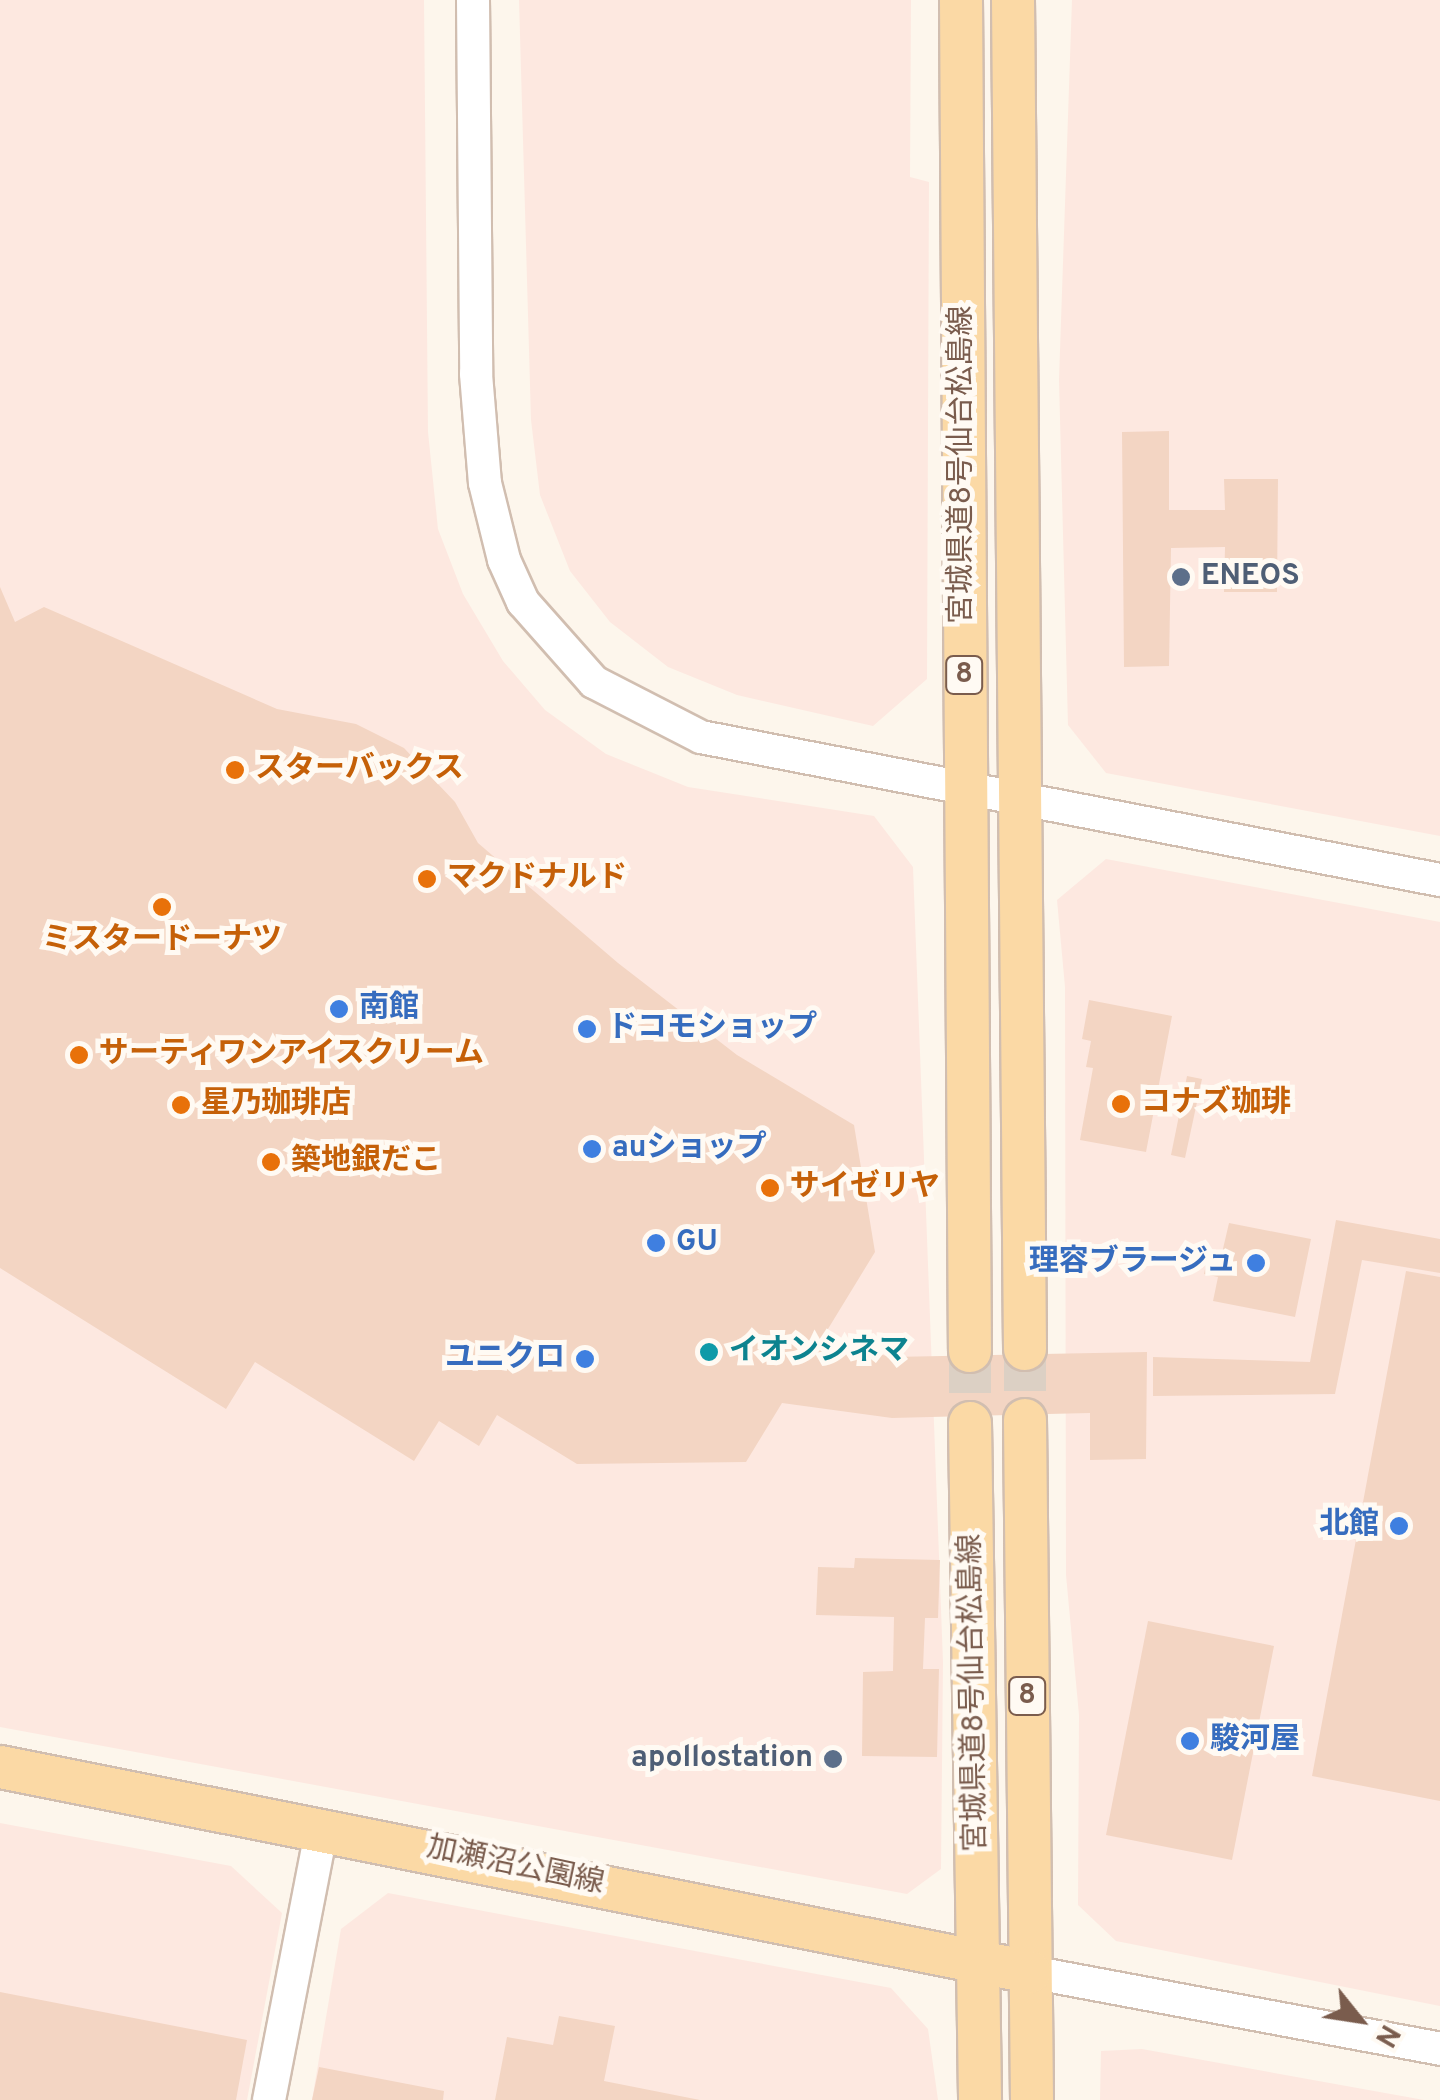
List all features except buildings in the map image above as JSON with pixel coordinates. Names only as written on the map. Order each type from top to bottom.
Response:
[{"type":"main road","name":"宮城県道8号仙台松島線","points":[[961,0],[970,1351]]},
{"type":"main road","name":"宮城県道8号仙台松島線","points":[[1014,0],[1017,800],[1025,1349]]},
{"type":"main road","name":"宮城県道8号仙台松島線","points":[[1025,1420],[1030,1972]]},
{"type":"main road","name":"宮城県道8号仙台松島線","points":[[970,1423],[977,1964]]},
{"type":"main road","name":"加瀬沼公園線","points":[[0,1766],[322,1827],[1030,1972]]},
{"type":"main road","name":"8","points":[[977,1964],[980,2100]]},
{"type":"main road","name":"8","points":[[1030,1972],[1032,2100]]},
{"type":"street","points":[[473,0],[476,374],[485,483],[504,560],[523,602],[594,682],[661,722],[745,748],[1440,880]]},
{"type":"street","points":[[270,2100],[322,1827]]},
{"type":"street","points":[[1030,1972],[1440,2048]]},
{"type":"shaded area","points":[[0,0],[424,0],[428,432],[438,529],[463,594],[503,661],[545,710],[606,754],[688,787],[874,816],[913,867],[943,1662],[941,1869],[907,1894],[0,1727]]},
{"type":"shaded area","points":[[519,0],[911,0],[910,177],[929,182],[927,679],[873,726],[737,695],[668,667],[610,622],[570,571],[540,495],[531,420]]},
{"type":"shaded area","points":[[1072,0],[1440,0],[1440,836],[1106,773],[1068,725],[1059,380]]},
{"type":"shaded area","points":[[1106,859],[1440,922],[1440,2006],[1116,1941],[1078,1905],[1079,1715],[1066,1575],[1065,987],[1057,900]]},
{"type":"shaded area","points":[[0,1823],[231,1866],[282,1913],[247,2100],[0,2100]]},
{"type":"shaded area","points":[[388,1893],[891,1988],[928,2029],[938,2100],[312,2100],[341,1929]]},
{"type":"shaded area","points":[[1142,2049],[1424,2100],[1100,2100],[1101,2051]]},
{"type":"tunnel","points":[[1025,1349],[1025,1420]]},
{"type":"tunnel","points":[[970,1351],[970,1423]]},
{"type":"place","name":"ENEOS","points":[[1181,577]]},
{"type":"place","name":"スターバックス","points":[[235,770]]},
{"type":"place","name":"マクドナルド","points":[[427,879]]},
{"type":"place","name":"ミスタードーナツ","points":[[162,907]]},
{"type":"place","name":"南館","points":[[339,1009]]},
{"type":"place","name":"ドコモショップ","points":[[587,1029]]},
{"type":"place","name":"サーティワンアイスクリーム","points":[[79,1055]]},
{"type":"place","name":"コナズ珈琲","points":[[1121,1104]]},
{"type":"place","name":"星乃珈琲店","points":[[181,1105]]},
{"type":"place","name":"auショップ","points":[[592,1149]]},
{"type":"place","name":"築地銀だこ","points":[[271,1162]]},
{"type":"place","name":"サイゼリヤ","points":[[770,1188]]},
{"type":"place","name":"GU","points":[[656,1243]]},
{"type":"place","name":"理容ブラージュ","points":[[1256,1263]]},
{"type":"place","name":"イオンシネマ","points":[[709,1352]]},
{"type":"place","name":"ユニクロ","points":[[585,1359]]},
{"type":"place","name":"北館","points":[[1399,1526]]},
{"type":"place","name":"駿河屋","points":[[1190,1741]]},
{"type":"place","name":"apollostation","points":[[833,1759]]}]
